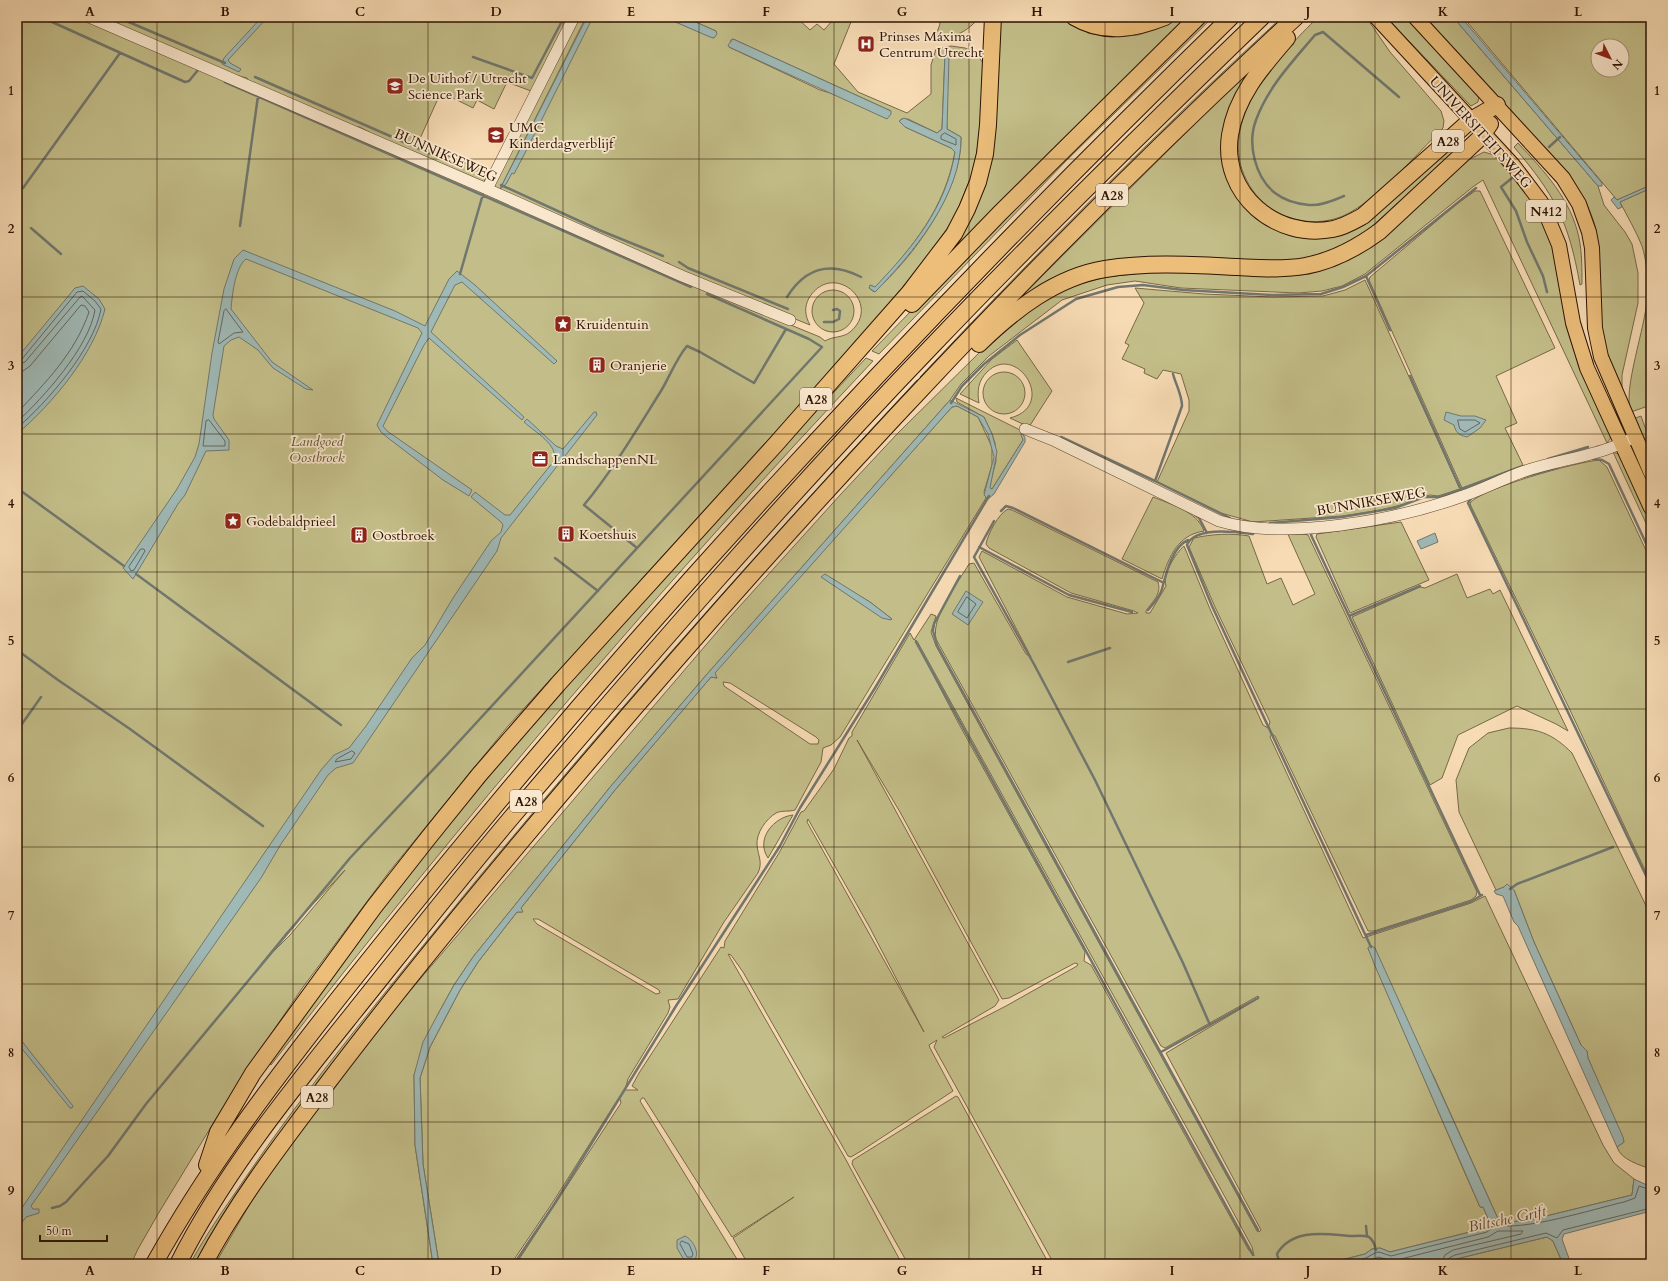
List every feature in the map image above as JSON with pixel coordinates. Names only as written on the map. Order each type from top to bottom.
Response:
[{"type":"highway","name":"A28","points":[[201,1184],[218,1132],[254,1073],[395,880],[479,775],[553,690],[776,444],[909,293],[950,239],[968,209],[978,182],[985,154],[988,125],[993,17]]},
{"type":"highway","points":[[1074,17],[1093,26],[1110,28],[1141,26],[1165,17]]},
{"type":"highway","name":"A28","points":[[776,444],[1000,213],[1198,17]]},
{"type":"highway","name":"A28","points":[[154,1264],[201,1184],[248,1115],[385,939],[536,757],[684,586],[837,416],[977,269],[1231,17]]},
{"type":"highway","name":"A28","points":[[178,1264],[220,1191],[266,1124],[471,865],[638,669],[775,514],[930,347],[1123,150],[1262,17]]},
{"type":"highway","name":"A28","points":[[204,1264],[239,1207],[278,1149],[370,1026],[574,778],[697,635],[882,432],[1024,281],[1222,85],[1296,17]]},
{"type":"highway","name":"A28","points":[[1306,17],[1252,81],[1242,99],[1230,135],[1228,153],[1238,186],[1248,200],[1260,212],[1271,219],[1291,228],[1303,230],[1334,229],[1350,224],[1376,206],[1471,120],[1497,105]]},
{"type":"highway","name":"A28","points":[[882,432],[993,331],[1036,297],[1053,288],[1077,277],[1105,269],[1157,264],[1260,268],[1303,267],[1336,258],[1365,242],[1380,231],[1487,129]]},
{"type":"main road","name":"UNIVERSITEITSWEG","points":[[1376,17],[1471,120],[1487,129],[1523,177],[1547,213],[1559,245],[1579,346],[1620,443],[1651,508]]},
{"type":"main road","name":"UNIVERSITEITSWEG","points":[[1414,17],[1563,178],[1584,216],[1592,248],[1595,328],[1600,350],[1651,473]]},
{"type":"main road","points":[[1487,129],[1497,105]]},
{"type":"street","name":"BUNNIKSEWEG","points":[[89,17],[487,189],[695,281],[790,320]]},
{"type":"street","points":[[487,189],[574,17]]},
{"type":"street","name":"BUNNIKSEWEG","points":[[1025,429],[1055,441],[1218,521],[1238,526],[1262,528],[1307,527],[1348,523],[1397,514],[1464,496],[1496,481],[1527,470],[1608,449],[1635,437]]},
{"type":"green space","name":"Landgoed Oostbroek","points":[[17,17],[83,17],[480,189],[494,198],[683,281],[820,337],[825,341],[847,334],[859,321],[861,309],[858,299],[851,290],[841,284],[830,283],[819,287],[809,298],[806,305],[806,312],[810,325],[682,273],[668,263],[660,262],[496,189],[494,185],[578,17],[586,17],[500,189],[506,184],[512,172],[514,173],[587,17],[664,17],[714,38],[716,31],[684,17],[796,17],[810,30],[817,24],[824,30],[833,20],[830,17],[853,17],[834,64],[858,92],[907,113],[931,94],[931,65],[936,49],[951,46],[965,48],[976,53],[983,63],[981,123],[974,170],[954,219],[923,263],[856,343],[508,726],[389,872],[303,987],[239,1081],[158,1214],[131,1264],[24,1264],[24,1261],[17,1253]],"holes":[[[733,39],[891,111],[820,90],[729,47],[731,40]],[[945,54],[947,129],[961,137],[959,158],[953,179],[944,201],[919,242],[889,278],[874,292],[869,288],[871,285],[875,288],[926,226],[944,191],[955,152],[951,148],[905,127],[901,119],[908,119],[937,133],[942,129]],[[345,870],[290,935],[261,964],[287,932]]]},
{"type":"green space","name":"De Uithof / Utrecht Science Park","points":[[96,17],[552,17],[566,24],[531,91],[507,82],[494,109],[477,100],[473,108],[441,92],[418,143],[489,173],[483,183],[376,136],[360,127],[355,127],[249,82],[247,78],[231,74]]},
{"type":"green space","points":[[938,17],[979,17],[966,30],[948,37],[936,35],[940,24]]},
{"type":"green space","points":[[998,17],[1062,17],[1088,33],[1111,37],[1138,35],[1157,29],[1178,17],[1189,17],[1017,185],[934,271],[973,210]]},
{"type":"green space","points":[[1205,17],[1213,17],[1067,160],[879,354],[872,351],[1005,215]]},
{"type":"green space","points":[[1282,17],[1289,17],[926,379],[920,377],[1008,285],[1143,149]]},
{"type":"green space","points":[[1318,17],[1366,17],[1390,52],[1441,111],[1444,121],[1443,128],[1382,189],[1343,216],[1317,222],[1291,218],[1275,211],[1263,202],[1247,181],[1239,158],[1239,136],[1245,113],[1256,91],[1270,70]]},
{"type":"green space","points":[[1386,17],[1407,17],[1477,90],[1479,95],[1478,102],[1471,106]]},
{"type":"green space","points":[[1425,17],[1453,17],[1598,186],[1604,205],[1625,232],[1632,244],[1638,273],[1638,303],[1622,375],[1622,395],[1615,381],[1601,335],[1599,308],[1599,253],[1595,226],[1590,211],[1575,184],[1555,160]]},
{"type":"green space","points":[[1463,17],[1651,17],[1651,185],[1617,200]]},
{"type":"green space","points":[[1270,49],[1223,129],[1221,152],[1227,179],[1236,196],[1249,211],[1263,222],[1280,231],[1298,236],[1317,237],[1336,235],[1457,139],[1462,144],[1355,242],[1311,261],[1109,264],[1001,317]]},
{"type":"green space","points":[[1518,143],[1547,175],[1570,211],[1580,244],[1582,284],[1580,285],[1576,263],[1565,226],[1550,195],[1514,147]]},
{"type":"green space","points":[[1484,152],[1494,155],[1509,170],[1529,196],[1540,215],[1553,248],[1612,432],[1607,443],[1483,180],[1365,274],[1342,286],[1322,291],[1298,293],[1181,288],[1135,281],[1107,285],[1062,300],[989,356],[961,384],[950,400],[708,673],[611,786],[473,957],[454,985],[438,1014],[414,1075],[415,1145],[433,1264],[215,1264],[251,1202],[295,1137],[385,1020],[729,618],[898,433],[985,347],[1015,321],[1054,294],[1077,285],[1106,277],[1160,271],[1286,276],[1310,274],[1338,265],[1381,240],[1468,160]]},
{"type":"green space","points":[[1651,188],[1651,405],[1631,412],[1629,402],[1630,389],[1646,310],[1647,278],[1642,246],[1620,202]]},
{"type":"green space","points":[[1475,191],[1480,191],[1555,348],[1496,376],[1517,423],[1505,428],[1523,465],[1462,488],[1369,280],[1370,277],[1458,203]]},
{"type":"green space","points":[[1365,280],[1460,489],[1438,496],[1430,495],[1410,500],[1405,504],[1376,511],[1342,516],[1253,522],[1221,513],[1157,482],[1189,411],[1189,400],[1181,374],[1163,370],[1157,379],[1144,373],[1145,369],[1122,359],[1129,345],[1125,343],[1144,303],[1135,288],[1204,294],[1272,297],[1323,296],[1345,290]]},
{"type":"green space","points":[[829,290],[837,290],[848,296],[854,307],[854,315],[848,326],[837,332],[829,332],[818,326],[812,315],[812,307],[818,296]]},
{"type":"green space","points":[[1017,340],[1052,391],[1029,427],[1010,418],[1024,411],[1031,402],[1032,390],[1028,379],[1020,370],[1010,365],[999,365],[984,375],[979,386],[979,403],[960,394],[992,359]]},
{"type":"green space","points":[[866,358],[873,361],[716,532],[563,706],[415,884],[271,1065],[270,1063],[396,889],[541,713],[763,468]]},
{"type":"green space","points":[[1000,372],[1008,372],[1016,375],[1022,381],[1025,393],[1022,405],[1016,411],[1008,414],[1000,414],[992,411],[986,405],[983,397],[983,389],[986,381],[992,375]]},
{"type":"green space","points":[[917,380],[923,383],[533,821],[200,1264],[190,1264],[224,1209],[308,1091],[477,879],[662,662],[788,520]]},
{"type":"green space","points":[[956,398],[1022,431],[1023,440],[992,489],[989,488],[996,461],[995,443],[992,434],[984,417],[957,402]]},
{"type":"green space","points":[[957,406],[978,417],[992,447],[992,465],[984,492],[986,498],[840,737],[831,745],[823,748],[821,762],[795,810],[776,813],[762,827],[757,840],[760,862],[758,873],[724,922],[678,999],[668,1000],[670,1007],[668,1013],[628,1079],[625,1090],[638,1090],[632,1086],[639,1073],[721,947],[724,948],[725,941],[779,853],[801,812],[804,811],[834,769],[849,738],[852,736],[852,732],[910,633],[914,640],[931,614],[936,616],[931,632],[936,646],[1257,1231],[1259,1232],[1261,1230],[1166,1053],[1259,998],[1258,996],[1165,1048],[1161,1046],[936,639],[936,630],[941,610],[946,600],[969,564],[974,563],[1026,654],[1031,657],[979,557],[982,551],[1067,597],[1127,614],[1138,613],[1071,593],[989,548],[986,544],[991,530],[1001,515],[1008,509],[1158,582],[1158,594],[1146,613],[1150,613],[1166,586],[1165,581],[1170,564],[1184,546],[1210,609],[1263,725],[1268,728],[1270,722],[1215,607],[1189,547],[1194,538],[1228,534],[1249,536],[1267,584],[1281,578],[1293,605],[1315,594],[1286,530],[1308,535],[1477,892],[1476,896],[1471,900],[1374,931],[1368,931],[1275,736],[1272,734],[1270,737],[1363,938],[1471,903],[1485,896],[1603,1145],[1614,1163],[1634,1179],[1632,1195],[1534,1219],[1503,1223],[1499,1221],[1434,1077],[1368,948],[1464,1171],[1480,1207],[1483,1207],[1491,1225],[1486,1228],[1390,1252],[1380,1248],[1372,1249],[1365,1254],[1326,1264],[1054,1264],[934,1047],[937,1040],[929,1045],[953,1091],[861,1151],[851,1157],[848,1156],[743,972],[731,955],[728,954],[845,1158],[902,1264],[748,1264],[733,1238],[794,1197],[732,1237],[644,1098],[642,1098],[640,1101],[740,1264],[516,1264],[621,1103],[620,1099],[618,1099],[553,1202],[511,1264],[439,1264],[423,1164],[420,1078],[430,1047],[460,990],[478,962],[517,912],[522,912],[521,908],[615,790],[711,677],[717,678],[714,673],[952,407]],"holes":[[[849,590],[870,602],[892,619],[883,618]],[[915,640],[917,641],[1219,1186],[1252,1247],[1254,1256],[1248,1249],[1091,965],[1084,961],[1085,952],[960,726]],[[723,682],[730,683],[819,740],[818,744],[810,744],[724,686]],[[857,740],[900,812],[1002,999],[1009,998],[1075,963],[1078,964],[1077,966],[1006,1006],[944,1038],[942,1037],[995,1006],[999,1000]],[[808,819],[869,926],[924,1032],[807,822]],[[533,919],[538,919],[659,990],[660,993],[656,994],[537,924]]]},
{"type":"green space","points":[[1641,416],[1651,444],[1651,467],[1633,419]]},
{"type":"green space","points":[[1613,452],[1621,455],[1651,514],[1651,534]]},
{"type":"green space","points":[[1599,460],[1607,467],[1651,561],[1651,883],[1570,710],[1470,503],[1492,490],[1510,483],[1571,465]]},
{"type":"green space","points":[[1153,497],[1189,513],[1200,524],[1204,531],[1195,533],[1181,542],[1168,562],[1162,579],[1122,559]]},
{"type":"green space","points":[[1401,522],[1429,580],[1350,613],[1316,537],[1317,534]]},
{"type":"green space","points":[[1457,574],[1467,598],[1490,589],[1493,594],[1500,590],[1568,731],[1517,706],[1458,735],[1442,778],[1430,785],[1352,617],[1420,587],[1425,588]]},
{"type":"green space","points":[[1509,728],[1528,729],[1544,733],[1565,746],[1572,753],[1651,916],[1651,1169],[1636,1164],[1619,1152],[1617,1147],[1624,1142],[1588,1058],[1587,1051],[1581,1045],[1534,942],[1514,890],[1504,887],[1496,890],[1459,812],[1456,780],[1469,748],[1488,733]]},
{"type":"green space","points":[[793,815],[768,858],[764,844],[768,830],[779,820]]},
{"type":"green space","points":[[956,1096],[958,1097],[1049,1264],[908,1264],[852,1164],[853,1160]]},
{"type":"green space","points":[[1547,1237],[1553,1241],[1563,1264],[1449,1264],[1456,1259]]},
{"type":"water","points":[[262,17],[268,17],[228,60],[230,63],[241,69],[239,72],[222,64],[224,58]]},
{"type":"water","points":[[587,17],[593,17],[525,153],[514,174],[512,173],[506,184],[500,189]]},
{"type":"water","points":[[664,17],[684,17],[716,31],[717,34],[714,38],[710,37]]},
{"type":"water","points":[[1453,17],[1461,17],[1602,183],[1602,186],[1598,186]]},
{"type":"water","points":[[733,39],[891,111],[891,114],[887,119],[729,47],[728,45]]},
{"type":"water","points":[[945,54],[949,56],[947,129],[961,137],[959,159],[953,180],[933,222],[905,259],[875,292],[869,288],[870,285],[875,287],[902,257],[926,226],[936,209],[951,172],[955,152],[951,148],[905,127],[899,121],[904,118],[937,133],[942,129]]},
{"type":"water","points":[[1651,185],[1651,188],[1620,202],[1622,207],[1618,209],[1611,200],[1614,197],[1617,200]]},
{"type":"water","points":[[243,250],[395,311],[425,326],[449,279],[457,271],[475,285],[557,361],[554,364],[462,282],[455,285],[431,332],[524,417],[522,420],[429,338],[383,426],[387,431],[472,490],[469,496],[443,480],[388,438],[381,432],[377,425],[422,333],[418,328],[246,259],[239,268],[233,290],[231,309],[272,362],[313,390],[306,389],[273,368],[258,350],[239,337],[231,340],[224,346],[213,415],[214,419],[229,440],[229,450],[206,451],[185,495],[178,504],[133,579],[123,568],[177,489],[195,457],[199,444],[212,353],[224,289],[234,259]]},
{"type":"water","points":[[83,286],[99,299],[105,309],[100,326],[82,360],[58,393],[31,422],[17,434],[17,358],[75,288]]},
{"type":"water","points":[[950,400],[984,417],[992,434],[997,452],[990,488],[992,489],[1023,440],[1021,435],[1022,432],[1025,438],[1025,442],[994,494],[988,499],[984,495],[994,457],[988,434],[978,417],[957,406],[952,407],[715,673],[717,678],[711,677],[615,790],[521,908],[523,912],[517,912],[478,962],[460,990],[430,1047],[420,1078],[423,1164],[439,1264],[433,1264],[415,1145],[414,1075],[423,1042],[454,985],[473,957],[611,786],[708,673]]},
{"type":"water","points":[[594,412],[596,412],[597,415],[501,538],[497,551],[353,763],[336,768],[328,775],[281,844],[261,878],[31,1206],[33,1209],[39,1209],[39,1213],[26,1217],[17,1229],[17,1215],[321,770],[334,755],[349,748],[366,726],[412,658],[425,645],[453,598],[491,541],[501,532],[503,525],[501,522],[471,497],[475,492],[505,515],[510,515],[554,461],[555,455],[550,444],[524,422],[527,419],[556,446],[563,449]]},
{"type":"water","points":[[1446,412],[1461,416],[1475,416],[1486,420],[1480,428],[1467,437],[1458,433],[1454,425],[1444,420]]},
{"type":"water","points":[[1435,533],[1438,542],[1421,549],[1417,541]]},
{"type":"water","points":[[825,574],[870,602],[892,619],[882,618],[821,577]]},
{"type":"water","points":[[966,591],[983,602],[968,625],[952,614]]},
{"type":"water","points":[[1507,884],[1514,890],[1534,942],[1581,1045],[1587,1051],[1588,1058],[1623,1137],[1624,1142],[1617,1147],[1518,926],[1514,922],[1503,896],[1496,894],[1494,891],[1504,887]]},
{"type":"water","points":[[1370,945],[1375,948],[1499,1221],[1503,1223],[1534,1219],[1632,1195],[1634,1179],[1651,1187],[1651,1211],[1564,1234],[1562,1239],[1571,1264],[1563,1264],[1553,1241],[1547,1237],[1456,1259],[1449,1264],[1326,1264],[1365,1254],[1372,1249],[1380,1248],[1390,1252],[1486,1228],[1491,1225],[1483,1207],[1480,1207],[1375,966],[1368,948]]},
{"type":"water","points":[[17,1035],[73,1106],[72,1108],[70,1108],[19,1045]]},
{"type":"water","points":[[685,1236],[693,1243],[697,1253],[695,1259],[689,1262],[684,1260],[677,1248],[677,1240]]},
{"type":"waterway","points":[[41,17],[185,82],[189,81],[198,70]]},
{"type":"waterway","points":[[77,17],[87,21]]},
{"type":"waterway","points":[[117,17],[225,63]]},
{"type":"waterway","points":[[473,57],[532,78],[561,23]]},
{"type":"waterway","points":[[1344,196],[1323,204],[1305,204],[1283,198],[1268,186],[1258,169],[1252,139],[1256,120],[1267,96],[1274,85],[1315,35],[1323,32],[1399,97]]},
{"type":"waterway","points":[[23,188],[120,53]]},
{"type":"waterway","points":[[255,77],[461,167]]},
{"type":"waterway","points":[[225,82],[691,287]]},
{"type":"waterway","points":[[240,226],[258,96]]},
{"type":"waterway","points":[[1549,147],[1560,137]]},
{"type":"waterway","points":[[1512,178],[1501,187],[1516,211],[1527,242],[1543,276],[1547,292]]},
{"type":"waterway","points":[[501,185],[599,230],[663,256]]},
{"type":"waterway","points":[[951,403],[962,386],[984,364],[1020,335],[1076,299],[1118,287],[1143,285],[1183,290],[1273,295],[1321,294],[1343,287],[1366,276],[1476,188]]},
{"type":"waterway","points":[[460,274],[483,194]]},
{"type":"waterway","points":[[31,228],[61,254]]},
{"type":"waterway","points":[[679,262],[688,268],[788,309]]},
{"type":"waterway","points":[[787,297],[802,279],[811,273],[820,270],[829,268],[839,269],[861,277]]},
{"type":"waterway","points":[[1366,276],[1390,330]]},
{"type":"waterway","points":[[52,1208],[60,1206],[66,1202],[108,1156],[146,1104],[350,858],[822,347],[809,339],[707,294]]},
{"type":"waterway","points":[[824,322],[833,322],[839,319],[840,311],[837,309],[833,310]]},
{"type":"waterway","points":[[637,548],[584,505],[595,492],[624,449],[661,391],[683,351],[687,346],[754,383],[786,329]]},
{"type":"waterway","points":[[1061,437],[1155,481],[1182,406],[1180,394],[1173,374]]},
{"type":"waterway","points":[[1410,376],[1461,490]]},
{"type":"waterway","points":[[1548,459],[1588,447]]},
{"type":"waterway","points":[[1592,459],[1602,460],[1609,464],[1651,554]]},
{"type":"waterway","points":[[1270,523],[1342,517],[1395,508],[1424,497],[1440,497],[1518,468]]},
{"type":"waterway","points":[[1523,477],[1557,468]]},
{"type":"waterway","points":[[1155,481],[1230,518]]},
{"type":"waterway","points":[[17,488],[124,566]]},
{"type":"waterway","points":[[514,1264],[555,1203],[676,1006],[780,846],[800,808],[875,688],[989,496]]},
{"type":"waterway","points":[[1472,497],[1468,503],[1651,886]]},
{"type":"waterway","points":[[1001,511],[1006,506],[1013,508],[1162,582]]},
{"type":"waterway","points":[[1195,515],[1199,518],[1207,533]]},
{"type":"waterway","points":[[994,521],[974,557],[1035,666],[1095,780],[1183,963],[1210,1025]]},
{"type":"waterway","points":[[1253,534],[1227,532],[1207,533],[1198,535],[1191,539],[1187,545],[1212,606],[1371,947]]},
{"type":"waterway","points":[[1312,532],[1311,535],[1480,895]]},
{"type":"waterway","points":[[1148,610],[1161,592],[1170,562],[1178,548],[1188,540]]},
{"type":"waterway","points":[[979,547],[1069,595],[1132,612]]},
{"type":"waterway","points":[[555,558],[598,591]]},
{"type":"waterway","points":[[136,574],[341,725]]},
{"type":"waterway","points":[[960,576],[934,624],[933,631],[937,645],[1258,1230]]},
{"type":"waterway","points":[[1349,616],[1420,586]]},
{"type":"waterway","points":[[916,642],[1253,1255]]},
{"type":"waterway","points":[[1068,662],[1110,648]]},
{"type":"waterway","points":[[17,650],[130,729],[263,826]]},
{"type":"waterway","points":[[17,731],[41,697]]},
{"type":"waterway","points":[[1510,889],[1517,884],[1613,847]]},
{"type":"waterway","points":[[1366,935],[1470,902],[1482,895]]},
{"type":"waterway","points":[[1161,1052],[1258,998]]},
{"type":"waterway","points":[[1366,1226],[1367,1236]]},
{"type":"waterway","points":[[1280,1264],[1277,1254],[1283,1246],[1291,1240],[1310,1234],[1367,1236],[1375,1245],[1376,1250]]},
{"type":"place","name":"Prinses Máxima Centrum Utrecht","points":[[866,44]]},
{"type":"place","name":"De Uithof / Utrecht Science Park","points":[[395,86]]},
{"type":"place","name":"UMC Kinderdagverblijf","points":[[496,135]]},
{"type":"place","name":"Kruidentuin","points":[[563,324]]},
{"type":"place","name":"Oranjerie","points":[[597,365]]},
{"type":"place","name":"LandschappenNL","points":[[540,459]]},
{"type":"place","name":"Godebaldprieel","points":[[233,521]]},
{"type":"place","name":"Koetshuis","points":[[566,534]]},
{"type":"place","name":"Oostbroek","points":[[359,535]]},
{"type":"water label","name":"Biltsche Grift","points":[[1507,1219]]}]
